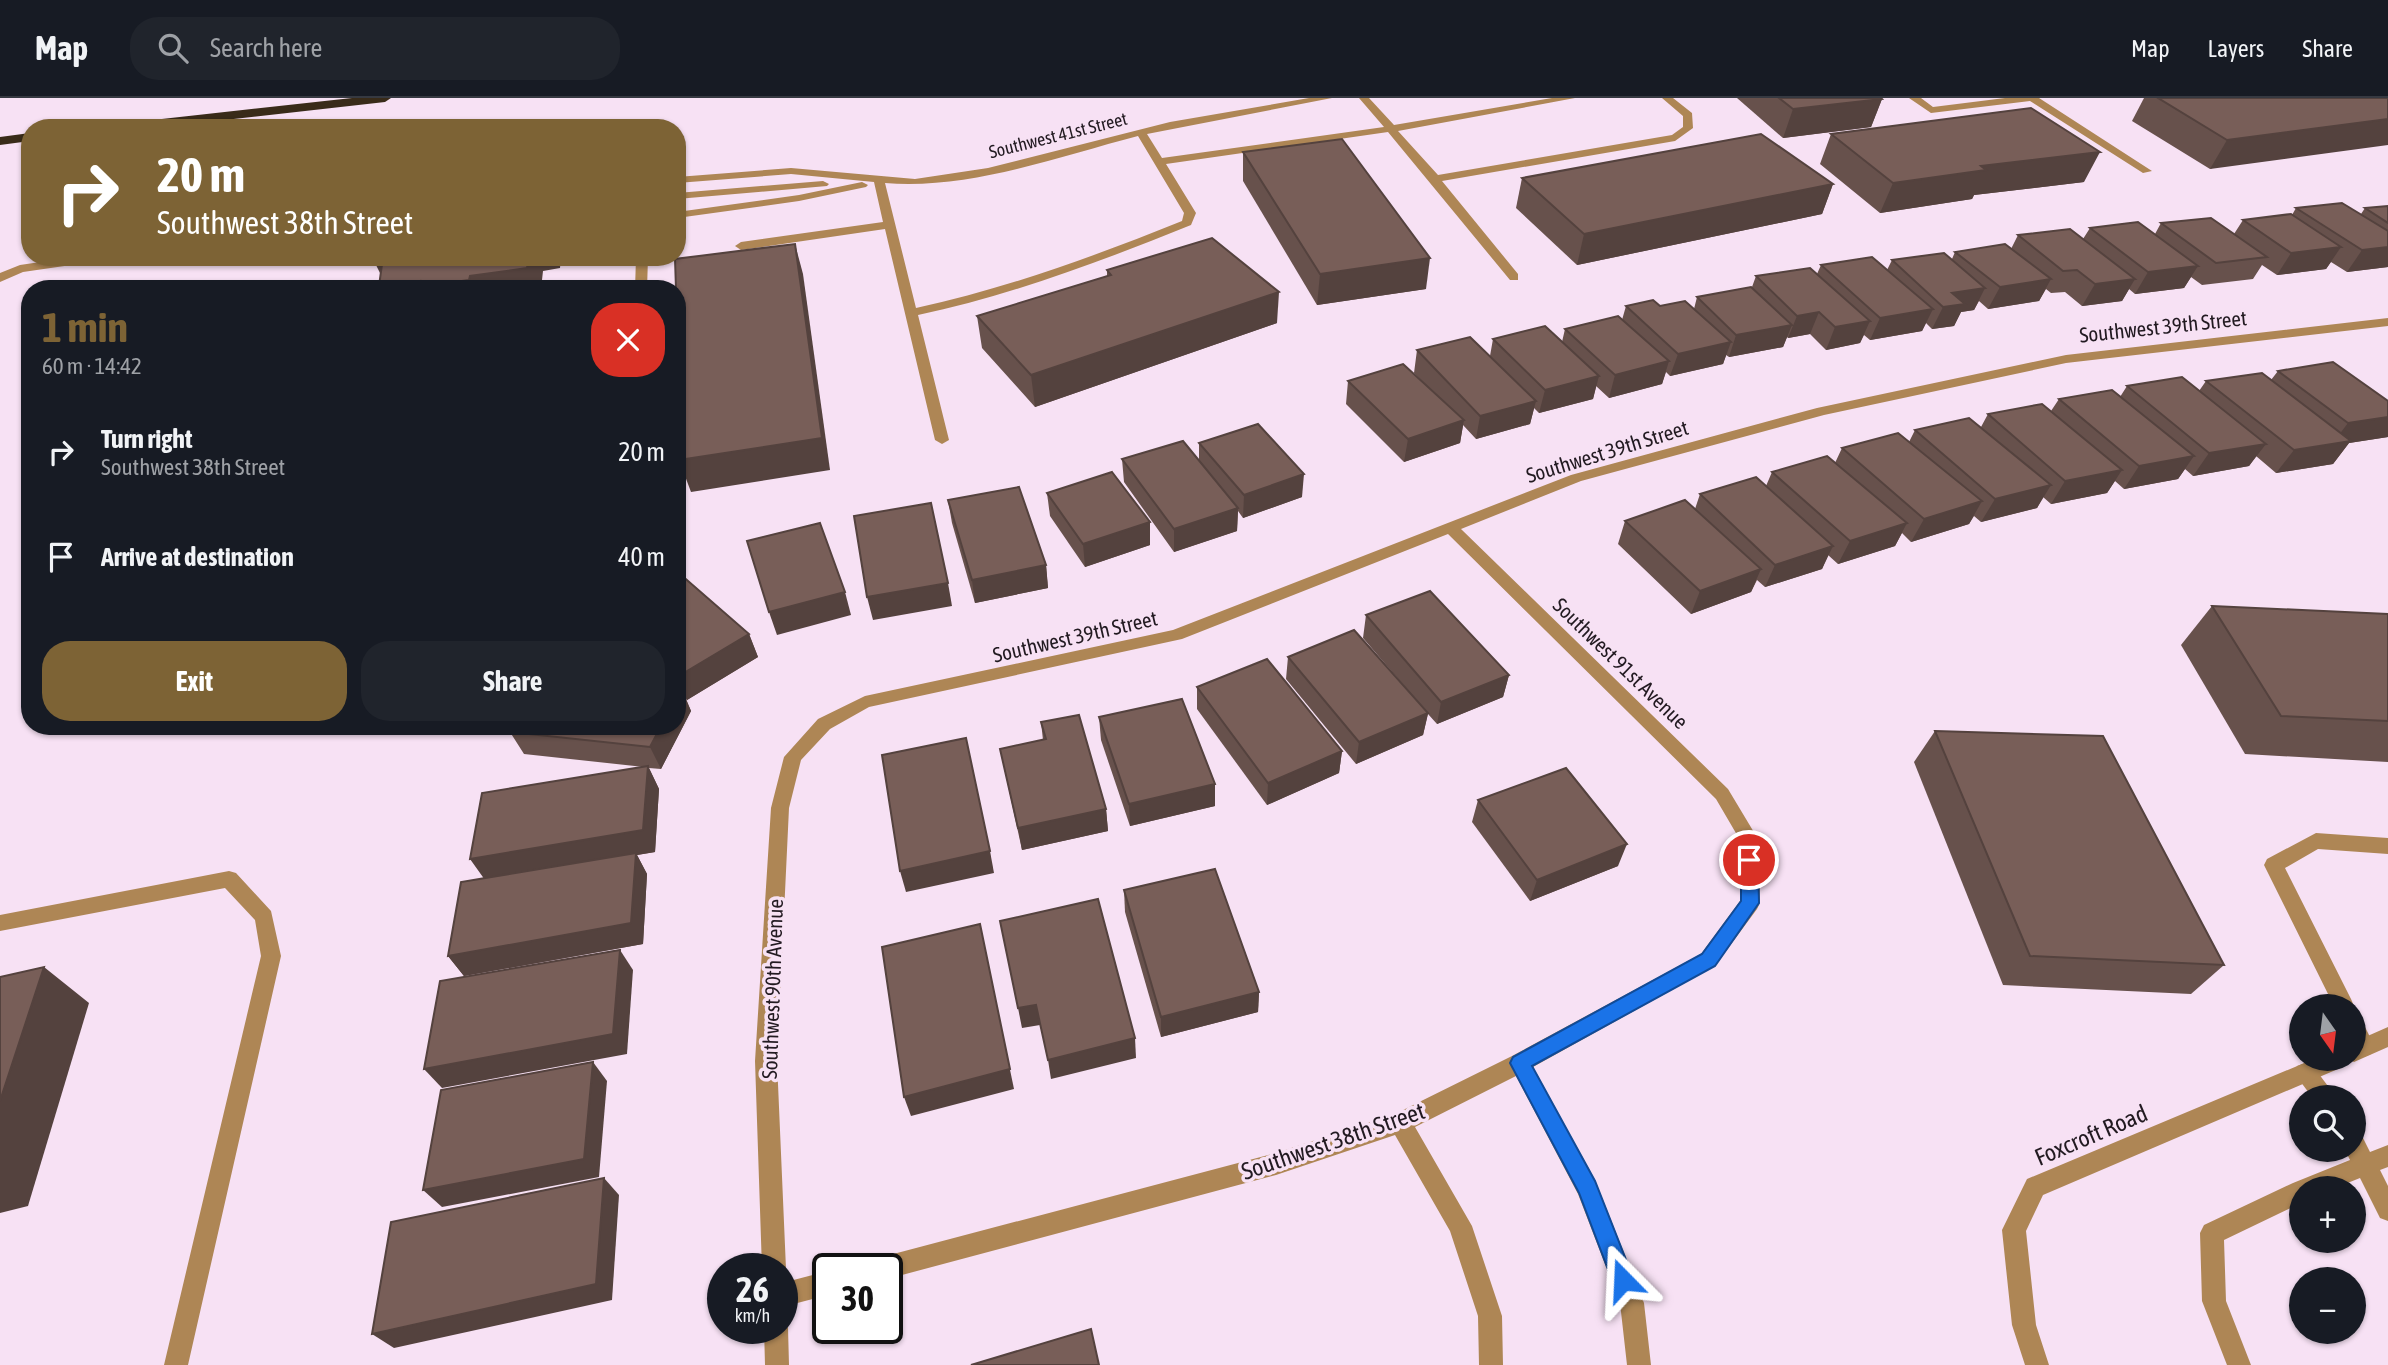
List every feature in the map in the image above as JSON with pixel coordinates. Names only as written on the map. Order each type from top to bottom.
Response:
[{"type":"highway","points":[[197,119],[385,98]]},
{"type":"highway","points":[[0,141],[21,139]]},
{"type":"street","name":"Southwest 41st Street","points":[[686,179],[790,172],[915,182],[988,170],[1141,132],[1327,98]]},
{"type":"street","points":[[1364,98],[1514,276]]},
{"type":"street","points":[[1159,162],[1390,130],[1570,98]]},
{"type":"street","points":[[1435,179],[1675,138],[1688,128],[1688,115],[1667,98]]},
{"type":"street","points":[[1914,98],[1931,110],[2031,98],[2147,172]]},
{"type":"street","points":[[911,313],[958,304],[1114,252],[1187,223],[1190,213],[1141,132]]},
{"type":"street","name":"Southwest 41st Street","points":[[686,195],[737,189],[879,181]]},
{"type":"street","name":"Southwest 41st Street","points":[[686,214],[799,198],[879,181]]},
{"type":"street","points":[[879,181],[942,440]]},
{"type":"street","points":[[741,246],[889,225]]},
{"type":"street","points":[[0,278],[20,270],[44,266]]},
{"type":"street","name":"Southwest 39th Street","points":[[824,724],[865,702],[1176,635],[1576,478],[1849,405],[2066,359],[2388,322]]},
{"type":"street","name":"Southwest 91st Avenue","points":[[1450,527],[1723,794],[1749,839]]},
{"type":"street","name":"Southwest 90th Avenue","points":[[773,1253],[766,1061],[780,808],[793,757],[824,724]]},
{"type":"street","name":"Southwest 38th Street","points":[[903,1263],[1276,1164],[1400,1123],[1520,1063],[1708,960],[1750,903],[1749,839]]},
{"type":"street","points":[[2338,994],[2274,865],[2316,841],[2388,846]]},
{"type":"street","points":[[0,923],[229,878],[264,917],[271,956],[176,1365]]},
{"type":"street","points":[[2366,1046],[2388,1037]]},
{"type":"street","points":[[1520,1063],[1587,1188],[1632,1303],[1639,1365]]},
{"type":"street","name":"Foxcroft Road","points":[[2037,1365],[2024,1325],[2014,1230],[2035,1187],[2310,1071]]},
{"type":"street","points":[[2305,1073],[2315,1085]]},
{"type":"street","points":[[1400,1123],[1460,1226],[1490,1317],[1491,1365]]},
{"type":"street","points":[[2339,1176],[2388,1156]]},
{"type":"street","points":[[2362,1162],[2388,1210]]},
{"type":"street","points":[[2239,1365],[2214,1301],[2212,1233],[2289,1197]]},
{"type":"street","points":[[777,1344],[778,1365]]},
{"type":"building","points":[[1779,98],[1881,98],[1882,99],[1793,109]]},
{"type":"building","points":[[2158,98],[2388,98],[2388,119],[2227,140]]},
{"type":"building","points":[[2031,108],[2100,152],[1981,166],[1986,170],[1893,183],[1831,134]]},
{"type":"building","points":[[1761,134],[1833,184],[1584,234],[1522,178]]},
{"type":"building","points":[[1342,139],[1430,258],[1320,274],[1243,152]]},
{"type":"building","points":[[2342,203],[2388,231],[2388,247],[2362,250],[2296,208]]},
{"type":"building","points":[[2388,206],[2388,223],[2365,208]]},
{"type":"building","points":[[2291,214],[2341,247],[2291,253],[2243,220]]},
{"type":"building","points":[[2211,218],[2267,257],[2216,263],[2161,223]]},
{"type":"building","points":[[2138,222],[2198,266],[2148,272],[2090,228]]},
{"type":"building","points":[[2070,229],[2135,279],[2095,284],[2077,270],[2063,271],[2018,235]]},
{"type":"building","points":[[1212,238],[1279,292],[1031,375],[977,316],[1111,275],[1107,270]]},
{"type":"building","points":[[795,244],[822,438],[686,459],[686,280],[676,280],[675,266],[686,266],[686,258]]},
{"type":"building","points":[[2005,244],[2051,279],[2000,287],[1955,252]]},
{"type":"building","points":[[1944,253],[1985,288],[1952,293],[1965,304],[1943,307],[1892,260]]},
{"type":"building","points":[[1872,257],[1933,309],[1880,318],[1821,265]]},
{"type":"building","points":[[382,266],[527,266],[470,276],[469,280],[380,280]]},
{"type":"building","points":[[1810,268],[1870,321],[1835,327],[1819,312],[1797,316],[1756,276]]},
{"type":"building","points":[[1751,287],[1792,325],[1736,335],[1697,297]]},
{"type":"building","points":[[1653,300],[1660,306],[1685,301],[1731,342],[1678,354],[1626,306]]},
{"type":"building","points":[[1618,316],[1669,361],[1615,375],[1565,329]]},
{"type":"building","points":[[1545,326],[1599,376],[1545,390],[1493,339]]},
{"type":"building","points":[[1470,337],[1536,401],[1480,416],[1417,350]]},
{"type":"building","points":[[2333,362],[2388,401],[2388,417],[2348,423],[2278,371]]},
{"type":"building","points":[[1403,364],[1464,420],[1408,439],[1348,381]]},
{"type":"building","points":[[2262,373],[2351,441],[2294,450],[2206,381]]},
{"type":"building","points":[[2182,377],[2266,444],[2209,453],[2127,386]]},
{"type":"building","points":[[2112,390],[2194,456],[2139,466],[2059,399]]},
{"type":"building","points":[[2042,404],[2122,470],[2065,481],[1988,414]]},
{"type":"building","points":[[1969,418],[2051,485],[1995,499],[1915,430]]},
{"type":"building","points":[[1258,424],[1304,474],[1244,495],[1199,443]]},
{"type":"building","points":[[1898,433],[1982,501],[1924,519],[1842,448]]},
{"type":"building","points":[[1183,441],[1238,508],[1174,529],[1122,459]]},
{"type":"building","points":[[1827,456],[1907,523],[1850,541],[1772,472]]},
{"type":"building","points":[[1112,472],[1150,522],[1083,544],[1047,493]]},
{"type":"building","points":[[1756,477],[1833,546],[1775,565],[1700,494]]},
{"type":"building","points":[[1019,487],[1046,565],[972,580],[948,500]]},
{"type":"building","points":[[1685,500],[1761,569],[1700,591],[1625,521]]},
{"type":"building","points":[[931,503],[948,583],[867,597],[854,516]]},
{"type":"building","points":[[820,523],[845,592],[769,612],[747,541]]},
{"type":"building","points":[[686,579],[749,634],[686,672]]},
{"type":"building","points":[[1430,591],[1509,675],[1441,702],[1366,615]]},
{"type":"building","points":[[2212,606],[2388,614],[2388,721],[2281,716]]},
{"type":"building","points":[[1354,630],[1428,713],[1359,742],[1288,657]]},
{"type":"building","points":[[1267,659],[1342,751],[1268,783],[1197,687]]},
{"type":"building","points":[[1182,699],[1215,784],[1129,804],[1099,717]]},
{"type":"building","points":[[1079,715],[1106,809],[1018,828],[1000,749],[1046,739],[1041,722]]},
{"type":"building","points":[[1935,731],[2103,736],[2224,965],[2030,956]]},
{"type":"building","points":[[538,735],[656,735],[650,747]]},
{"type":"building","points":[[966,738],[990,851],[900,871],[882,755]]},
{"type":"building","points":[[648,766],[643,830],[470,859],[482,793]]},
{"type":"building","points":[[1566,768],[1627,844],[1537,880],[1478,800]]},
{"type":"building","points":[[636,853],[631,923],[448,956],[461,882]]},
{"type":"building","points":[[1215,869],[1259,992],[1161,1017],[1124,890]]},
{"type":"building","points":[[1098,899],[1135,1038],[1048,1060],[1036,1005],[1018,1008],[1000,921]]},
{"type":"building","points":[[980,924],[1010,1069],[904,1097],[882,947]]},
{"type":"building","points":[[620,950],[613,1034],[424,1069],[440,981]]},
{"type":"building","points":[[44,967],[0,1101],[0,977]]},
{"type":"building","points":[[593,1062],[584,1159],[423,1190],[441,1090]]},
{"type":"building","points":[[604,1178],[596,1284],[372,1334],[391,1222]]},
{"type":"building","points":[[1091,1329],[1099,1365],[971,1365]]},
{"type":"route","points":[[1623,1280],[1587,1188],[1520,1063],[1708,960],[1750,903],[1749,860]]}]
